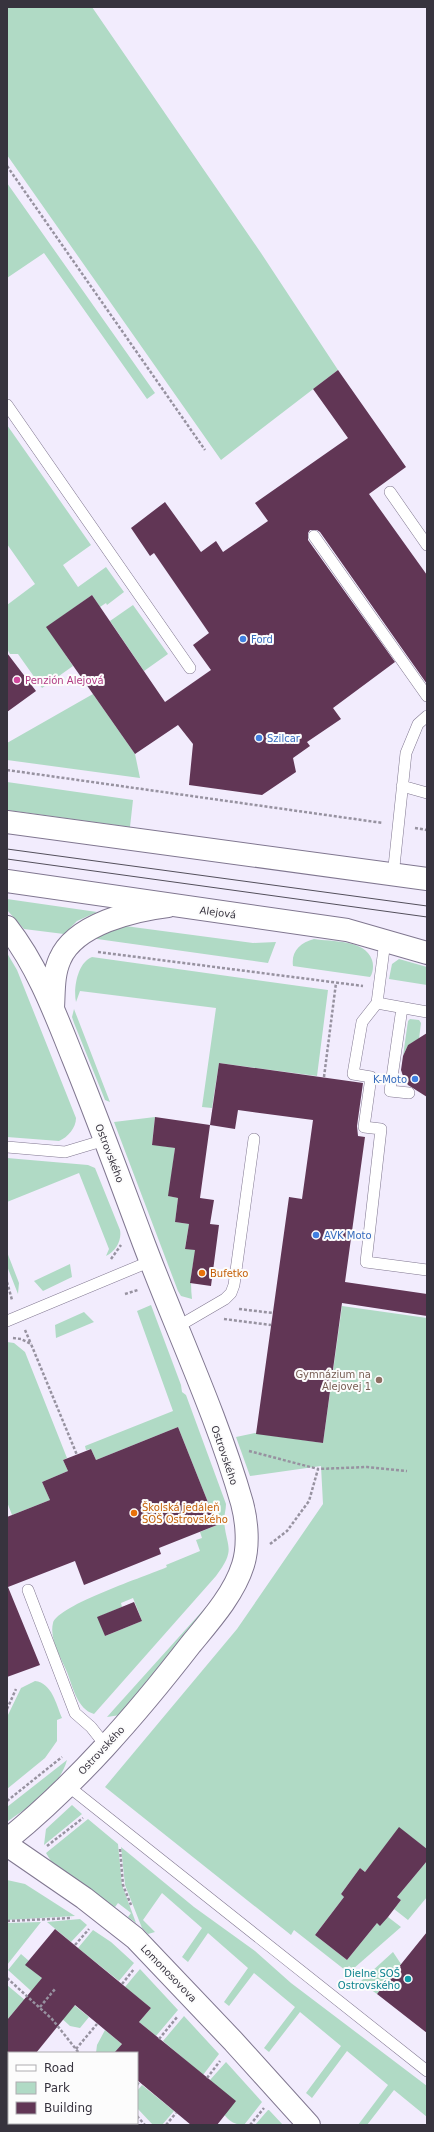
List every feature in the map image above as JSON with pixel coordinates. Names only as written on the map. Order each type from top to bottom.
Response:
[{"type":"street","points":[[7,822],[393,876],[427,879]]},
{"type":"street","name":"Alejová","points":[[7,881],[169,906],[347,930],[427,953]]},
{"type":"street","points":[[53,1009],[56,969],[66,948],[85,932],[103,923],[149,908],[169,906]]},
{"type":"street","name":"Ostrovského","points":[[7,927],[26,955],[53,1009],[105,1140],[150,1261],[223,1445],[245,1519],[246,1534],[244,1563],[237,1580],[211,1619],[138,1710],[106,1746],[44,1810],[7,1840]]},
{"type":"street","name":"Lomonosovova","points":[[7,1845],[108,1915],[141,1943],[309,2125]]},
{"type":"lane","points":[[7,405],[190,668]]},
{"type":"lane","points":[[390,492],[427,545]]},
{"type":"lane","points":[[314,536],[427,696]]},
{"type":"lane","points":[[393,876],[402,786],[409,744],[418,724],[427,716]]},
{"type":"lane","points":[[402,786],[427,793]]},
{"type":"lane","points":[[385,941],[377,1003],[362,1022],[353,1074],[371,1077],[364,1127],[381,1129],[366,1262],[427,1270]]},
{"type":"lane","points":[[377,1003],[427,1012]]},
{"type":"lane","points":[[402,1008],[390,1090],[409,1093]]},
{"type":"lane","points":[[177,1327],[225,1299],[234,1285],[254,1139]]},
{"type":"lane","points":[[7,1147],[65,1152],[105,1140]]},
{"type":"lane","points":[[7,1321],[150,1261]]},
{"type":"lane","points":[[28,1590],[75,1713],[91,1728],[106,1746]]},
{"type":"lane","points":[[68,1786],[427,2071]]},
{"type":"path","points":[[7,166],[205,450]]},
{"type":"path","points":[[7,770],[398,826]]},
{"type":"path","points":[[66,948],[379,988]]},
{"type":"path","points":[[324,1077],[336,983]]},
{"type":"path","points":[[108,1262],[122,1243]]},
{"type":"path","points":[[214,1306],[273,1313]]},
{"type":"path","points":[[196,1316],[271,1325]]},
{"type":"path","points":[[7,1339],[21,1338],[31,1344],[76,1455]]},
{"type":"path","points":[[223,1445],[318,1469],[367,1467],[407,1471]]},
{"type":"path","points":[[244,1563],[287,1531],[309,1501],[318,1469]]},
{"type":"path","points":[[7,1709],[16,1689]]},
{"type":"path","points":[[7,1802],[63,1756]]},
{"type":"path","points":[[29,1860],[96,1808]]},
{"type":"path","points":[[118,1825],[123,1885],[139,1926],[141,1943]]},
{"type":"path","points":[[7,1921],[79,1918]]},
{"type":"path","points":[[75,1945],[89,1928]]},
{"type":"path","points":[[122,1984],[136,1968]]},
{"type":"path","points":[[7,1978],[40,2007],[78,2052]]},
{"type":"path","points":[[40,2007],[55,1990]]},
{"type":"path","points":[[159,2039],[179,2015]]},
{"type":"path","points":[[76,2049],[97,2024]]},
{"type":"path","points":[[207,2078],[221,2060]]},
{"type":"path","points":[[250,2125],[269,2103]]},
{"type":"path","points":[[166,2125],[176,2113]]},
{"type":"path","points":[[138,2117],[145,2125]]},
{"type":"green space","points":[[7,7],[92,7],[261,253],[338,370],[221,460],[7,155]]},
{"type":"green space","points":[[7,183],[155,393],[147,399],[44,253],[7,278]]},
{"type":"green space","points":[[7,425],[91,545],[63,565],[78,587],[106,567],[124,592],[107,605],[106,603],[100,607],[92,595],[47,627],[73,666],[42,688],[18,654],[10,654],[7,649],[7,605],[35,584],[7,544]]},
{"type":"green space","points":[[133,605],[168,654],[144,671],[110,621]]},
{"type":"green space","points":[[93,694],[135,754],[140,778],[7,760],[7,743]]},
{"type":"green space","points":[[7,782],[133,800],[130,827],[7,810]]},
{"type":"green space","points":[[7,899],[97,912],[77,921],[64,934],[24,929],[7,910]]},
{"type":"green space","points":[[125,926],[253,943],[276,942],[268,963],[90,938],[114,927]]},
{"type":"green space","points":[[314,939],[338,941],[363,948],[373,962],[370,977],[293,966],[293,956],[298,948]]},
{"type":"green space","points":[[7,953],[17,970],[76,1118],[75,1125],[71,1132],[59,1141],[7,1137]]},
{"type":"green space","points":[[92,957],[328,990],[317,1076],[219,1063],[212,1108],[202,1107],[216,1008],[80,991],[76,1002],[75,990],[80,970],[83,964]]},
{"type":"green space","points":[[399,959],[427,967],[427,985],[389,979],[392,964]]},
{"type":"green space","points":[[74,1009],[110,1102],[105,1100],[74,1023],[72,1017]]},
{"type":"green space","points":[[410,1019],[419,1020],[421,1023],[419,1039],[408,1045],[403,1056],[408,1021]]},
{"type":"green space","points":[[155,1117],[152,1144],[175,1148],[169,1196],[178,1198],[175,1222],[189,1224],[185,1248],[197,1250],[193,1262],[191,1286],[192,1299],[181,1296],[178,1291],[114,1122]]},
{"type":"green space","points":[[7,1158],[88,1165],[95,1168],[120,1230],[118,1245],[110,1254],[106,1256],[109,1249],[79,1173],[7,1202]]},
{"type":"green space","points":[[7,1252],[19,1283],[18,1294],[7,1266]]},
{"type":"green space","points":[[70,1264],[72,1277],[43,1291],[34,1281]]},
{"type":"green space","points":[[151,1305],[181,1385],[182,1392],[186,1395],[226,1504],[224,1520],[229,1548],[226,1559],[216,1576],[94,1714],[83,1707],[76,1697],[54,1642],[52,1629],[53,1623],[59,1616],[70,1608],[86,1600],[167,1567],[166,1565],[200,1551],[196,1540],[202,1538],[200,1532],[217,1525],[178,1427],[96,1460],[91,1449],[86,1450],[85,1446],[173,1411],[137,1311]],"holes":[[[133,1598],[142,1621],[105,1636],[98,1617],[122,1607],[121,1603]]]},
{"type":"green space","points":[[342,1306],[427,1318],[427,1849],[399,1828],[365,1872],[360,1868],[341,1894],[344,1897],[315,1935],[347,1960],[377,1923],[388,1917],[401,1927],[353,1969],[349,1966],[345,1970],[294,1930],[291,1935],[105,1787],[237,1629],[323,1504],[321,1466],[250,1476],[236,1437],[255,1433],[323,1443]]},
{"type":"green space","points":[[84,1312],[94,1322],[56,1338],[55,1325]]},
{"type":"green space","points":[[7,1342],[14,1343],[25,1352],[67,1458],[63,1460],[68,1471],[42,1482],[50,1500],[12,1515],[7,1502]]},
{"type":"green space","points":[[223,1588],[120,1715],[107,1717],[115,1708]]},
{"type":"green space","points":[[35,1681],[46,1686],[53,1695],[62,1718],[57,1720],[57,1741],[45,1758],[7,1789],[7,1717],[21,1688]]},
{"type":"green space","points":[[67,1760],[63,1770],[51,1788],[34,1803],[7,1822],[7,1807]]},
{"type":"green space","points":[[72,1805],[82,1814],[44,1845],[46,1829]]},
{"type":"green space","points":[[88,1819],[118,1844],[122,1885],[136,1923],[128,1917],[131,1913],[118,1903],[115,1907],[54,1866],[46,1853]]},
{"type":"green space","points":[[121,1847],[194,1907],[255,1951],[291,1983],[427,2086],[427,2117],[394,2090],[367,2125],[358,2125],[388,2085],[347,2051],[312,2098],[306,2093],[341,2046],[300,2012],[269,2052],[264,2048],[295,2007],[254,1973],[229,2006],[224,2002],[248,1968],[208,1933],[188,1962],[182,1957],[202,1928],[162,1893],[143,1920],[155,1932],[148,1934],[142,1928],[125,1885]]},
{"type":"green space","points":[[427,1861],[427,1897],[408,1920],[394,1909],[401,1900],[397,1897]]},
{"type":"green space","points":[[7,1880],[25,1884],[75,1916],[7,1920]]},
{"type":"green space","points":[[80,1919],[87,1925],[71,1942],[47,1922]]},
{"type":"green space","points":[[41,1922],[7,1965],[7,1923]]},
{"type":"green space","points":[[93,1930],[111,1942],[134,1963],[119,1981],[78,1948]]},
{"type":"green space","points":[[393,1952],[401,1964],[377,1994],[360,1982]]},
{"type":"green space","points":[[21,1954],[29,1961],[26,1965],[53,1987],[40,1999],[8,1970]]},
{"type":"green space","points":[[140,1969],[178,2010],[156,2036],[139,2022],[151,2008],[125,1987]]},
{"type":"green space","points":[[7,1985],[57,2027],[56,2028],[23,2001],[7,2020]]},
{"type":"green space","points":[[58,1992],[89,2017],[80,2028],[70,2026],[48,2006]]},
{"type":"green space","points":[[184,2016],[219,2054],[203,2075],[163,2041]]},
{"type":"green space","points":[[105,2030],[122,2044],[115,2052],[96,2052],[97,2045]]},
{"type":"green space","points":[[226,2062],[262,2102],[244,2125],[236,2124],[225,2116],[210,2080]]},
{"type":"green space","points":[[142,2085],[174,2111],[162,2125],[153,2125],[138,2109],[138,2090]]},
{"type":"green space","points":[[269,2110],[283,2125],[255,2125]]},
{"type":"building","points":[[338,370],[406,467],[369,494],[427,575],[427,684],[320,532],[317,530],[310,530],[308,533],[308,540],[395,662],[333,708],[341,719],[307,742],[310,746],[293,758],[296,772],[262,795],[189,785],[193,744],[178,725],[135,754],[46,627],[92,595],[165,702],[211,670],[193,645],[209,633],[154,553],[150,556],[131,528],[165,502],[201,552],[216,541],[223,552],[268,521],[255,503],[348,438],[313,389]]},
{"type":"building","name":"Penzión Alejová","points":[[7,653],[36,691],[7,712]]},
{"type":"building","name":"K-Moto","points":[[427,1033],[427,1097],[408,1085],[401,1070],[403,1056],[408,1045]]},
{"type":"building","points":[[219,1063],[363,1083],[357,1126],[358,1136],[365,1137],[345,1282],[427,1294],[427,1316],[342,1303],[323,1443],[256,1434],[289,1197],[302,1199],[313,1120],[238,1110],[235,1129],[210,1125]]},
{"type":"building","points":[[155,1117],[210,1125],[200,1198],[214,1200],[210,1224],[219,1225],[211,1286],[190,1283],[195,1250],[185,1249],[189,1224],[175,1222],[178,1198],[168,1196],[175,1148],[152,1145]]},
{"type":"building","name":"Školská jedáleň SOŠ Ostrovského","points":[[178,1427],[217,1525],[159,1548],[161,1554],[84,1585],[75,1561],[8,1587],[40,1665],[7,1677],[7,1517],[50,1500],[42,1482],[68,1471],[63,1460],[91,1449],[96,1460]]},
{"type":"building","points":[[134,1602],[142,1621],[105,1636],[97,1617]]},
{"type":"building","points":[[399,1827],[427,1849],[427,1861],[397,1897],[401,1900],[388,1917],[380,1926],[377,1923],[347,1960],[315,1935],[344,1897],[341,1894],[360,1868],[365,1872]]},
{"type":"building","points":[[55,1929],[151,2008],[139,2022],[236,2101],[217,2125],[191,2125],[138,2081],[138,2052],[115,2052],[122,2044],[75,2005],[37,2052],[7,2053],[7,2020],[42,1978],[25,1965]]},
{"type":"building","name":"Dielne SOŠ Ostrovského","points":[[427,1932],[427,2033],[377,1994]]},
{"type":"tram line","points":[[7,849],[427,906]]},
{"type":"tram line","points":[[7,859],[427,917]]},
{"type":"place","name":"Ford","points":[[243,639]]},
{"type":"place","name":"Penzión Alejová","points":[[17,680]]},
{"type":"place","name":"Szilcar","points":[[259,738]]},
{"type":"place","name":"K-Moto","points":[[415,1079]]},
{"type":"place","name":"AVK Moto","points":[[316,1235]]},
{"type":"place","name":"Bufetko","points":[[202,1273]]},
{"type":"place","name":"Gymnázium na Alejovej 1","points":[[379,1380]]},
{"type":"place","name":"Školská jedáleň SOŠ Ostrovského","points":[[134,1513]]},
{"type":"place","name":"Dielne SOŠ Ostrovského","points":[[408,1979]]}]
